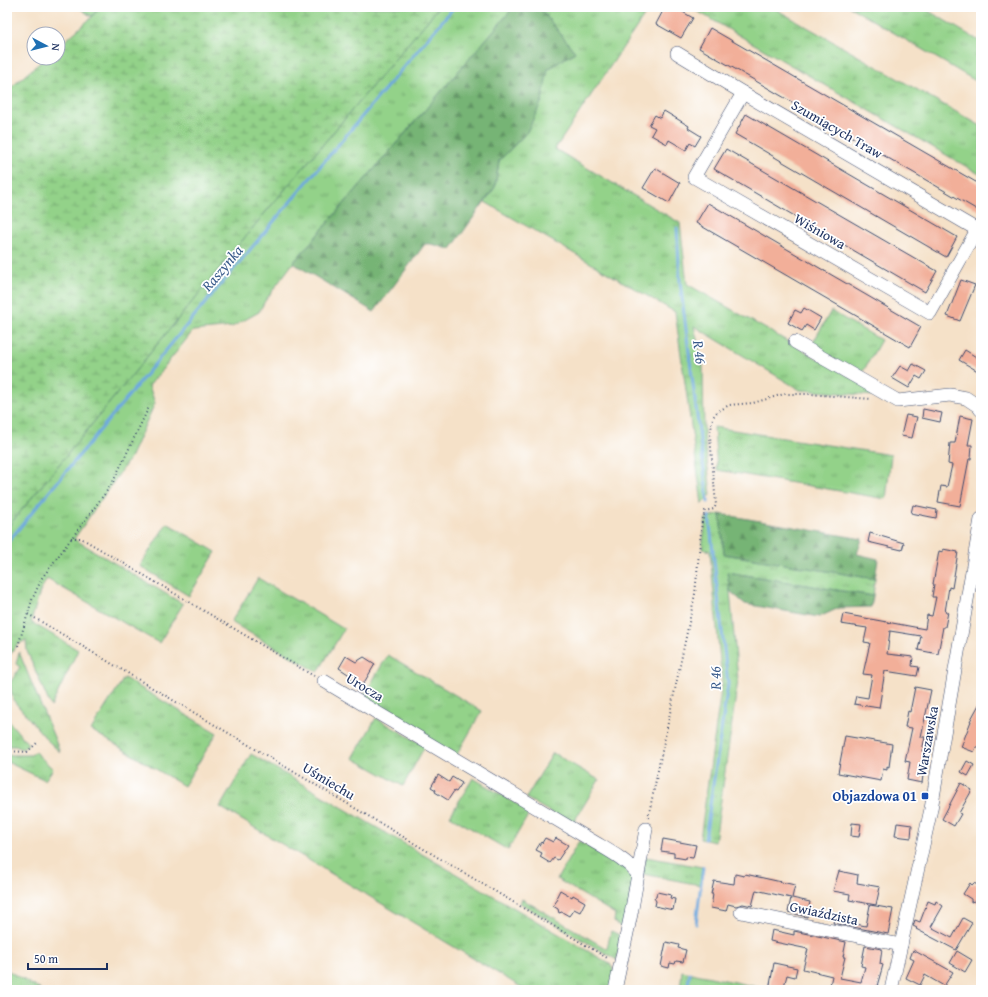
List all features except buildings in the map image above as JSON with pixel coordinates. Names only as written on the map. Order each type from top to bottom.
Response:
[{"type":"street","name":"Szumiących Traw","points":[[677,53],[979,231]]},
{"type":"street","name":"Wiśniowa","points":[[743,93],[694,177],[930,313],[979,231]]},
{"type":"street","points":[[795,342],[898,401],[950,395],[966,398],[978,406],[981,410]]},
{"type":"street","name":"Warszawska","points":[[891,990],[931,809],[981,518]]},
{"type":"street","name":"Urocza","points":[[324,682],[596,843],[623,860],[637,873]]},
{"type":"street","points":[[615,990],[631,914],[637,873],[646,829]]},
{"type":"street","name":"Gwiaździsta","points":[[741,912],[901,945]]},
{"type":"path","points":[[646,829],[695,594],[702,522],[705,511],[714,509],[716,505],[710,436],[713,417],[717,412],[729,405],[753,403],[784,394],[809,394],[874,400]]},
{"type":"path","points":[[18,646],[28,614],[42,578],[112,484],[150,407]]},
{"type":"path","name":"Urocza","points":[[71,538],[81,538],[324,682]]},
{"type":"path","name":"Uśmiechu","points":[[28,614],[620,966]]},
{"type":"path","points":[[7,751],[27,752],[38,742]]},
{"type":"green space","points":[[78,7],[99,7],[92,17]]},
{"type":"green space","points":[[99,7],[439,7],[259,220],[7,528],[7,91],[36,66],[66,66],[66,40],[92,17]]},
{"type":"green space","points":[[439,7],[514,7],[293,263],[265,301],[259,312],[232,327],[193,331],[149,386],[155,403],[130,458],[74,539],[183,604],[159,643],[47,579],[40,591],[31,622],[78,650],[51,707],[27,651],[26,640],[17,645],[7,659],[7,528],[259,220]]},
{"type":"green space","points":[[514,7],[539,7],[575,52],[548,69],[542,101],[527,132],[499,161],[495,187],[451,249],[432,244],[425,244],[374,312],[293,263]]},
{"type":"green space","points":[[539,7],[650,7],[555,149],[680,223],[687,284],[885,397],[800,390],[694,326],[703,366],[704,433],[711,495],[702,504],[675,312],[485,202],[495,187],[499,161],[527,132],[548,69],[575,52]]},
{"type":"green space","points":[[690,7],[772,7],[981,126],[981,175]]},
{"type":"green space","points":[[850,7],[922,7],[981,42],[981,84]]},
{"type":"green space","points":[[831,311],[881,340],[861,375],[811,346]]},
{"type":"green space","points":[[714,427],[891,455],[886,499],[717,470]]},
{"type":"green space","points":[[720,514],[724,554],[875,579],[873,596],[727,572],[738,680],[715,842],[700,839],[722,683],[710,551],[702,549],[706,518]]},
{"type":"green space","points":[[720,514],[862,539],[857,554],[878,559],[875,579],[724,554]]},
{"type":"green space","points":[[167,523],[216,552],[189,596],[140,566]]},
{"type":"green space","points":[[727,572],[873,596],[871,607],[839,608],[819,617],[745,604],[730,591]]},
{"type":"green space","points":[[258,578],[344,629],[318,672],[231,622]]},
{"type":"green space","points":[[19,652],[60,752],[49,742],[13,700],[10,683],[20,667],[16,664]]},
{"type":"green space","points":[[388,655],[482,711],[456,756],[361,700]]},
{"type":"green space","points":[[124,678],[217,733],[184,786],[91,730]]},
{"type":"green space","points":[[376,718],[425,746],[403,786],[353,758]]},
{"type":"green space","points":[[7,719],[28,744],[22,749],[16,746],[7,746]]},
{"type":"green space","points":[[35,752],[53,769],[45,780],[7,762],[7,755],[31,755]]},
{"type":"green space","points":[[553,753],[599,780],[572,825],[526,798]]},
{"type":"green space","points":[[251,754],[610,964],[615,973],[612,990],[526,990],[220,807]]},
{"type":"green space","points":[[473,778],[530,812],[508,850],[450,816]]},
{"type":"green space","points":[[579,841],[627,869],[631,874],[633,880],[626,926],[621,927],[614,922],[615,914],[557,879]]},
{"type":"green space","points":[[646,857],[702,867],[700,885],[643,874]]},
{"type":"green space","points":[[522,899],[607,949],[611,931],[622,936],[617,960],[520,903]]},
{"type":"green space","points":[[7,970],[41,990],[7,990]]},
{"type":"green space","points":[[682,971],[772,990],[680,990]]},
{"type":"waterway","name":"Raszynka","points":[[7,543],[196,314],[454,7]]},
{"type":"waterway","name":"R 46","points":[[677,228],[680,282],[708,502]]},
{"type":"waterway","name":"R 46","points":[[705,839],[728,684],[709,516]]},
{"type":"waterway","name":"R 46","points":[[696,924],[703,867]]},
{"type":"waterway","name":"R 46","points":[[687,990],[690,973]]},
{"type":"place","name":"Objazdowa 01","points":[[925,796]]}]
